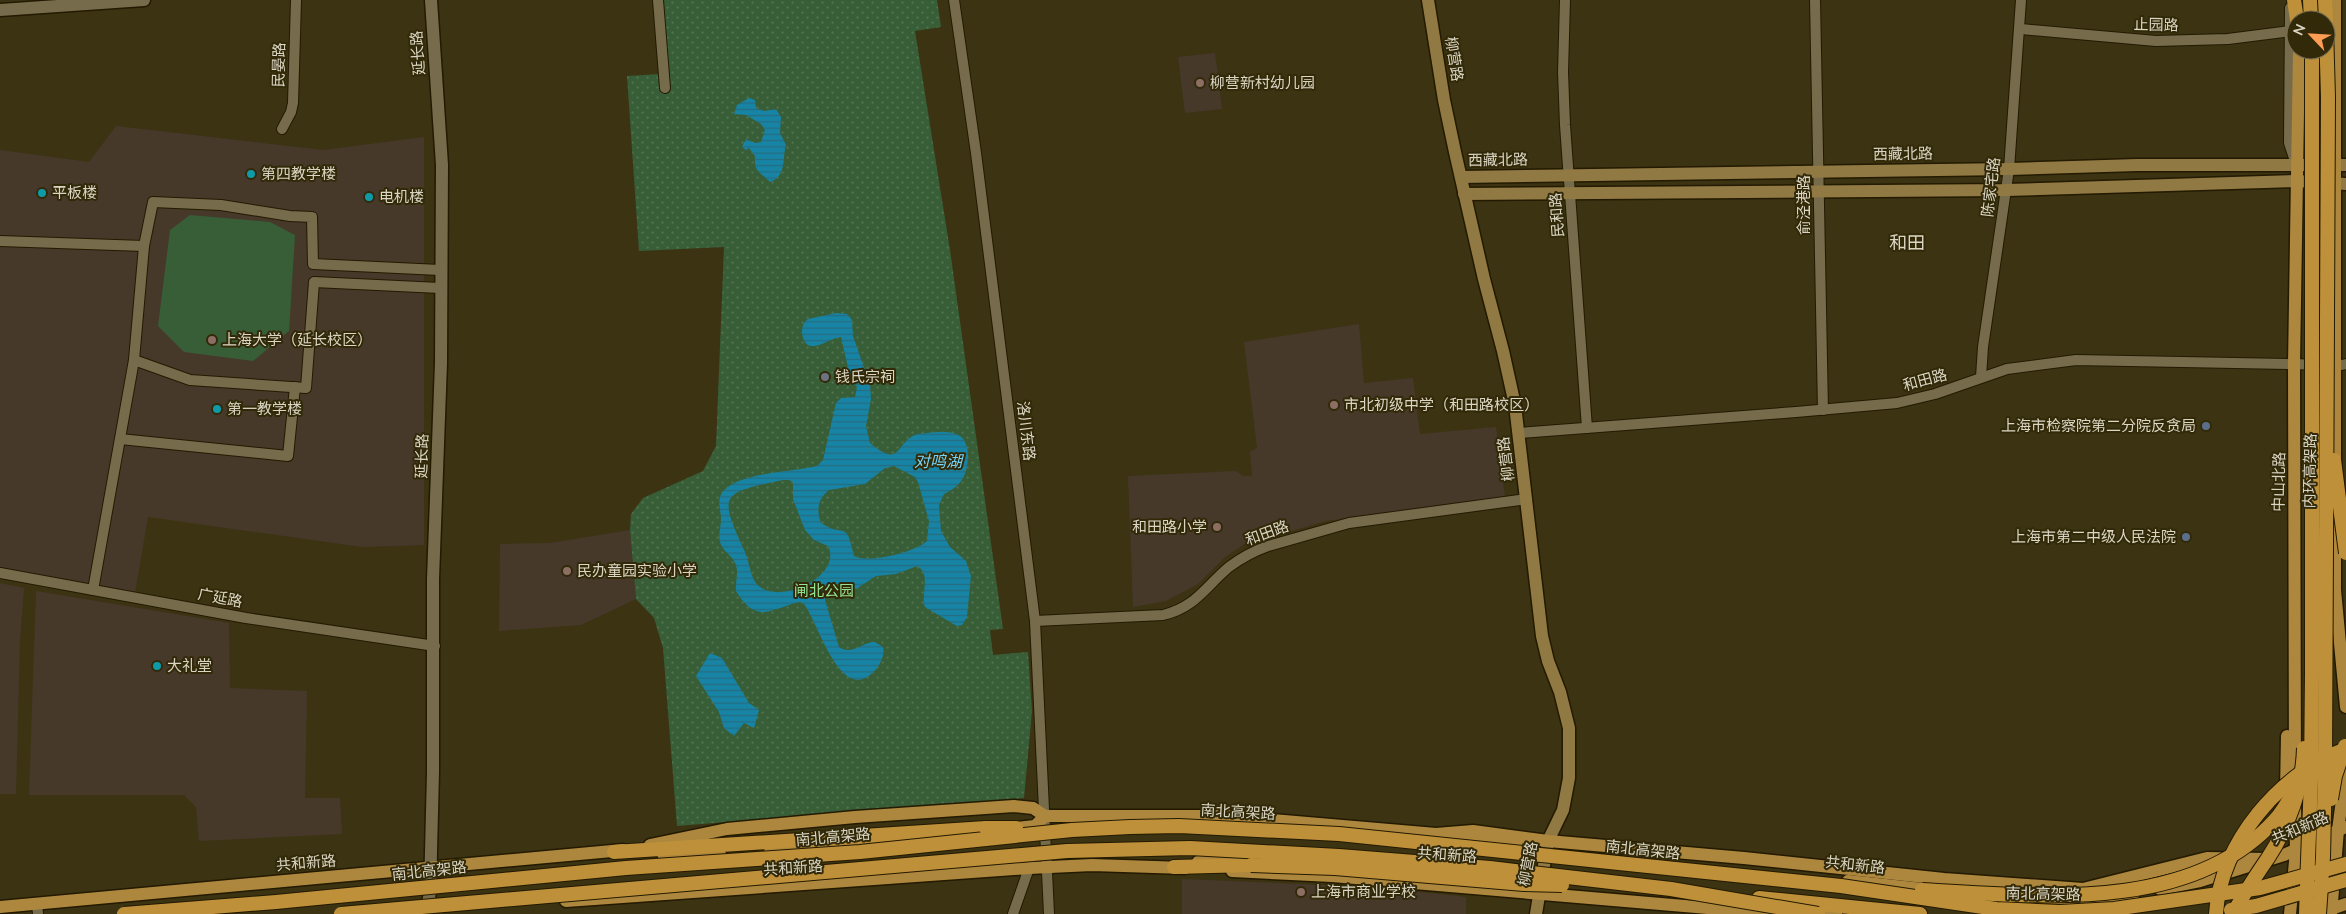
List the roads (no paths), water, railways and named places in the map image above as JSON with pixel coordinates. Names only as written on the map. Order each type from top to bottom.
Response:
[{"type":"highway","name":"内环高架路","points":[[2306,914],[2311,779],[2312,60]]},
{"type":"highway","name":"内环高架路","points":[[2327,912],[2323,857],[2328,97],[2330,60]]},
{"type":"highway","points":[[2327,412],[2346,553]]},
{"type":"highway","points":[[2234,914],[2246,889],[2268,858],[2282,833],[2299,782],[2304,752],[2312,570]]},
{"type":"highway","points":[[2323,857],[2335,776],[2346,744]]},
{"type":"highway","points":[[2216,914],[2228,865],[2247,830],[2262,808],[2292,778],[2326,756],[2346,749]]},
{"type":"highway","points":[[1841,886],[2038,898],[2095,895],[2146,888],[2191,878],[2227,861],[2275,821],[2299,782]]},
{"type":"highway","name":"南北高架路","points":[[124,914],[276,902],[626,868],[860,852],[1072,830],[1180,826],[1340,834],[1841,886],[1996,909],[2060,912],[2114,910],[2260,888],[2346,864]]},
{"type":"highway","points":[[614,852],[986,828],[1072,830]]},
{"type":"highway","points":[[342,914],[999,856],[1123,848],[1190,848],[1339,856],[1490,868],[1670,889],[1920,914]]},
{"type":"highway","points":[[1174,867],[1252,865],[1335,868],[1524,884],[1614,883]]},
{"type":"highway","points":[[2208,914],[2256,906],[2346,880]]},
{"type":"highway","points":[[1670,889],[1818,914]]},
{"type":"main road","name":"柳营路","points":[[1428,0],[1444,98],[1464,194],[1509,375],[1519,433],[1542,636],[1548,661],[1560,692],[1569,728],[1569,778],[1563,810],[1547,845],[1536,914]]},
{"type":"main road","name":"中山北路","points":[[2290,914],[2296,851],[2294,364],[2299,60]]},
{"type":"main road","points":[[2335,60],[2341,165],[2341,365],[2335,590],[2346,707]]},
{"type":"main road","name":"西藏北路","points":[[1461,177],[2009,169],[2137,165],[2341,165]]},
{"type":"main road","points":[[1464,194],[2006,190],[2296,182],[2341,184]]},
{"type":"main road","points":[[2284,855],[2286,843],[2289,558],[2294,523]]},
{"type":"main road","points":[[2327,912],[2342,829],[2346,770]]},
{"type":"main road","name":"共和新路","points":[[0,908],[38,908],[614,852],[727,829],[855,817],[1014,806],[1033,808],[1045,816],[1226,816],[1436,834],[1547,845],[2039,902],[2089,902],[2200,881],[2296,851],[2342,829]]},
{"type":"main road","name":"共和新路","points":[[614,852],[719,856],[1035,826],[1045,816]]},
{"type":"main road","name":"共和新路","points":[[1547,845],[1744,858],[1944,879],[2083,889],[2207,858],[2268,859]]},
{"type":"main road","name":"共和新路","points":[[1174,867],[1221,858],[1292,860],[1541,880],[1836,914]]},
{"type":"main road","name":"共和新路","points":[[423,914],[1029,868],[1092,865],[1174,867],[1332,876],[1778,914]]},
{"type":"main road","points":[[1944,879],[1964,894]]},
{"type":"main road","points":[[2083,889],[2117,898]]},
{"type":"main road","points":[[2327,912],[2346,904]]},
{"type":"main road","points":[[2311,914],[2346,910]]},
{"type":"street","points":[[0,10],[144,0]]},
{"type":"street","name":"民晏路","points":[[282,129],[292,112],[293,103],[296,0]]},
{"type":"street","name":"延长路","points":[[423,914],[430,892],[435,646],[434,579],[441,362],[442,165],[431,0]]},
{"type":"street","points":[[658,0],[664,88]]},
{"type":"street","name":"洛川东路","points":[[954,0],[976,153],[1035,622],[1049,914]]},
{"type":"street","name":"民和路","points":[[1565,0],[1563,90],[1587,428]]},
{"type":"street","name":"俞泾港路","points":[[1815,0],[1823,410]]},
{"type":"street","name":"陈家宅路","points":[[1981,377],[1983,347],[2009,169],[2022,0]]},
{"type":"street","name":"止园路","points":[[2021,29],[2131,40],[2164,41],[2228,39],[2286,26]]},
{"type":"street","points":[[2294,60],[2290,143],[2297,166]]},
{"type":"street","points":[[93,590],[134,360],[144,246],[153,202],[221,205],[290,216],[312,217],[314,282],[306,388],[190,380],[134,360]]},
{"type":"street","points":[[0,241],[144,246]]},
{"type":"street","points":[[314,264],[440,270]]},
{"type":"street","points":[[314,282],[440,288]]},
{"type":"street","name":"和田路","points":[[1519,433],[1823,410],[1909,401],[1936,394],[2007,369],[2076,360],[2341,365]]},
{"type":"street","points":[[120,439],[288,456],[295,387]]},
{"type":"street","name":"和田路","points":[[1035,622],[1176,612],[1200,597],[1231,566],[1255,551],[1268,546],[1349,523],[1527,499]]},
{"type":"street","name":"广延路","points":[[0,573],[246,618],[435,646]]},
{"type":"street","points":[[1013,914],[1029,868]]},
{"type":"water","points":[[749,98],[755,100],[756,108],[764,111],[776,109],[781,117],[780,133],[786,145],[783,166],[779,176],[770,182],[756,168],[755,156],[749,148],[746,150],[742,147],[746,139],[755,143],[761,142],[765,130],[761,124],[746,115],[734,114],[737,105]]},
{"type":"water","name":"对鸣湖","points":[[836,313],[847,314],[852,320],[853,336],[870,385],[871,399],[866,426],[870,443],[880,451],[893,454],[917,434],[945,432],[956,434],[964,440],[968,455],[964,476],[956,487],[944,494],[939,505],[941,531],[950,547],[966,561],[971,576],[967,617],[962,625],[957,626],[925,607],[925,579],[924,574],[917,566],[896,574],[876,576],[856,589],[843,584],[833,584],[828,589],[825,600],[839,647],[848,650],[875,642],[883,647],[883,655],[877,668],[864,678],[852,679],[842,671],[832,658],[803,603],[799,602],[764,612],[750,608],[736,591],[736,564],[722,547],[719,539],[721,519],[719,500],[726,489],[736,482],[764,474],[817,466],[823,460],[836,403],[841,398],[855,397],[857,387],[850,376],[841,337],[819,345],[808,345],[804,341],[802,333],[803,325],[808,319]],"holes":[[[894,466],[915,477],[918,482],[929,521],[927,541],[913,549],[892,556],[870,559],[854,556],[849,537],[846,533],[821,523],[818,509],[820,501],[829,490],[865,484],[885,468]],[[783,480],[793,482],[793,499],[805,530],[814,540],[828,546],[830,557],[827,567],[819,577],[808,584],[782,592],[770,591],[760,587],[754,580],[747,556],[736,533],[729,507],[730,499],[736,493],[762,484]]]},
{"type":"water","points":[[710,653],[722,658],[749,703],[759,710],[754,728],[744,723],[734,736],[724,728],[719,712],[696,676]]},
{"type":"place","name":"柳营新村幼儿园","points":[[1200,83]]},
{"type":"place","name":"第四教学楼","points":[[251,174]]},
{"type":"place","name":"平板楼","points":[[42,193]]},
{"type":"place","name":"电机楼","points":[[369,197]]},
{"type":"place","name":"上海大学（延长校区）","points":[[212,340]]},
{"type":"place","name":"钱氏宗祠","points":[[825,377]]},
{"type":"place","name":"市北初级中学（和田路校区）","points":[[1334,405]]},
{"type":"place","name":"第一教学楼","points":[[217,409]]},
{"type":"place","name":"上海市检察院第二分院反贪局","points":[[2206,426]]},
{"type":"place","name":"和田路小学","points":[[1217,527]]},
{"type":"place","name":"上海市第二中级人民法院","points":[[2186,537]]},
{"type":"place","name":"民办童园实验小学","points":[[567,571]]},
{"type":"place","name":"大礼堂","points":[[157,666]]},
{"type":"place","name":"上海市商业学校","points":[[1301,892]]},
{"type":"district","name":"和田","points":[[1907,243]]},
{"type":"park label","name":"闸北公园","points":[[824,591]]}]
